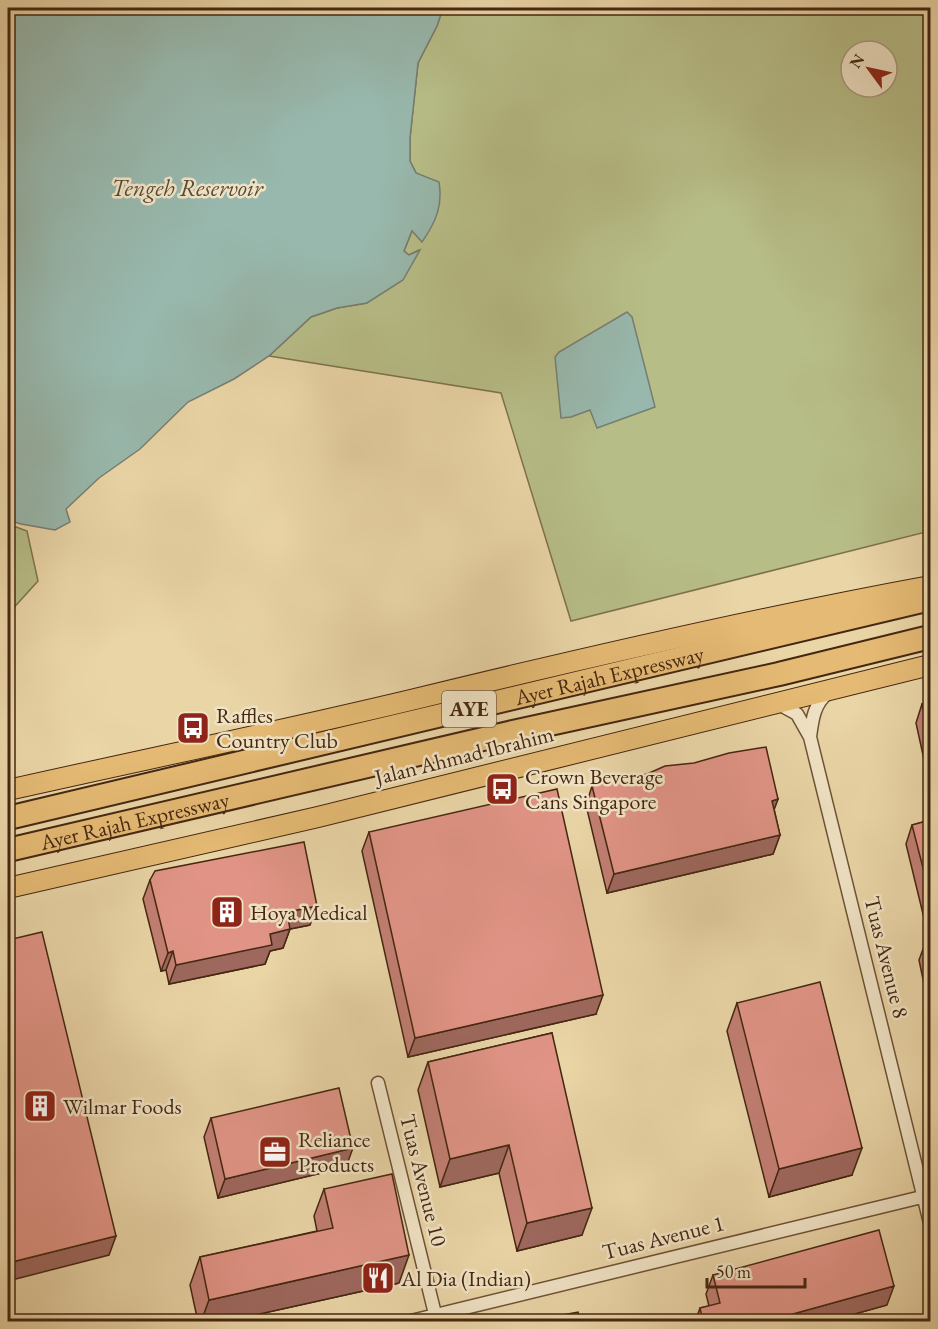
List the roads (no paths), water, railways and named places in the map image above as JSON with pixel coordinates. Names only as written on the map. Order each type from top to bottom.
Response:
[{"type":"highway","name":"Ayer Rajah Expressway","points":[[8,818],[930,599]]},
{"type":"highway","name":"Ayer Rajah Expressway","points":[[8,850],[513,732],[779,674],[930,637]]},
{"type":"main road","points":[[8,790],[411,699],[587,656],[930,586]]},
{"type":"main road","name":"Jalan Ahmad Ibrahim","points":[[8,888],[297,822],[930,665]]},
{"type":"street","name":"Tuas Avenue 8","points":[[810,737],[818,703],[832,690]]},
{"type":"street","name":"Tuas Avenue 8","points":[[776,702],[797,714],[810,737],[928,1195],[930,1223]]},
{"type":"street","name":"Tuas Avenue 10","points":[[378,1083],[436,1318]]},
{"type":"street","name":"Tuas Avenue 1","points":[[406,1322],[436,1318],[928,1195]]},
{"type":"water","name":"Tengeh Reservoir","points":[[8,8],[443,8],[437,26],[418,63],[410,138],[410,161],[416,173],[439,182],[439,206],[435,220],[422,242],[412,231],[404,251],[409,255],[420,250],[403,280],[367,303],[337,308],[311,317],[269,356],[234,379],[188,402],[140,449],[99,478],[66,509],[70,522],[55,530],[8,520]]},
{"type":"water","points":[[627,312],[632,317],[655,407],[597,428],[590,410],[561,418],[555,357],[559,352]]},
{"type":"place","name":"Raffles Country Club","points":[[193,728]]},
{"type":"place","name":"Crown Beverage Cans Singapore","points":[[502,789]]},
{"type":"place","name":"Hoya Medical","points":[[227,912]]},
{"type":"place","name":"Wilmar Foods","points":[[40,1106]]},
{"type":"place","name":"Reliance Products","points":[[275,1152]]},
{"type":"place","name":"Al Dia (Indian)","points":[[378,1278]]}]
